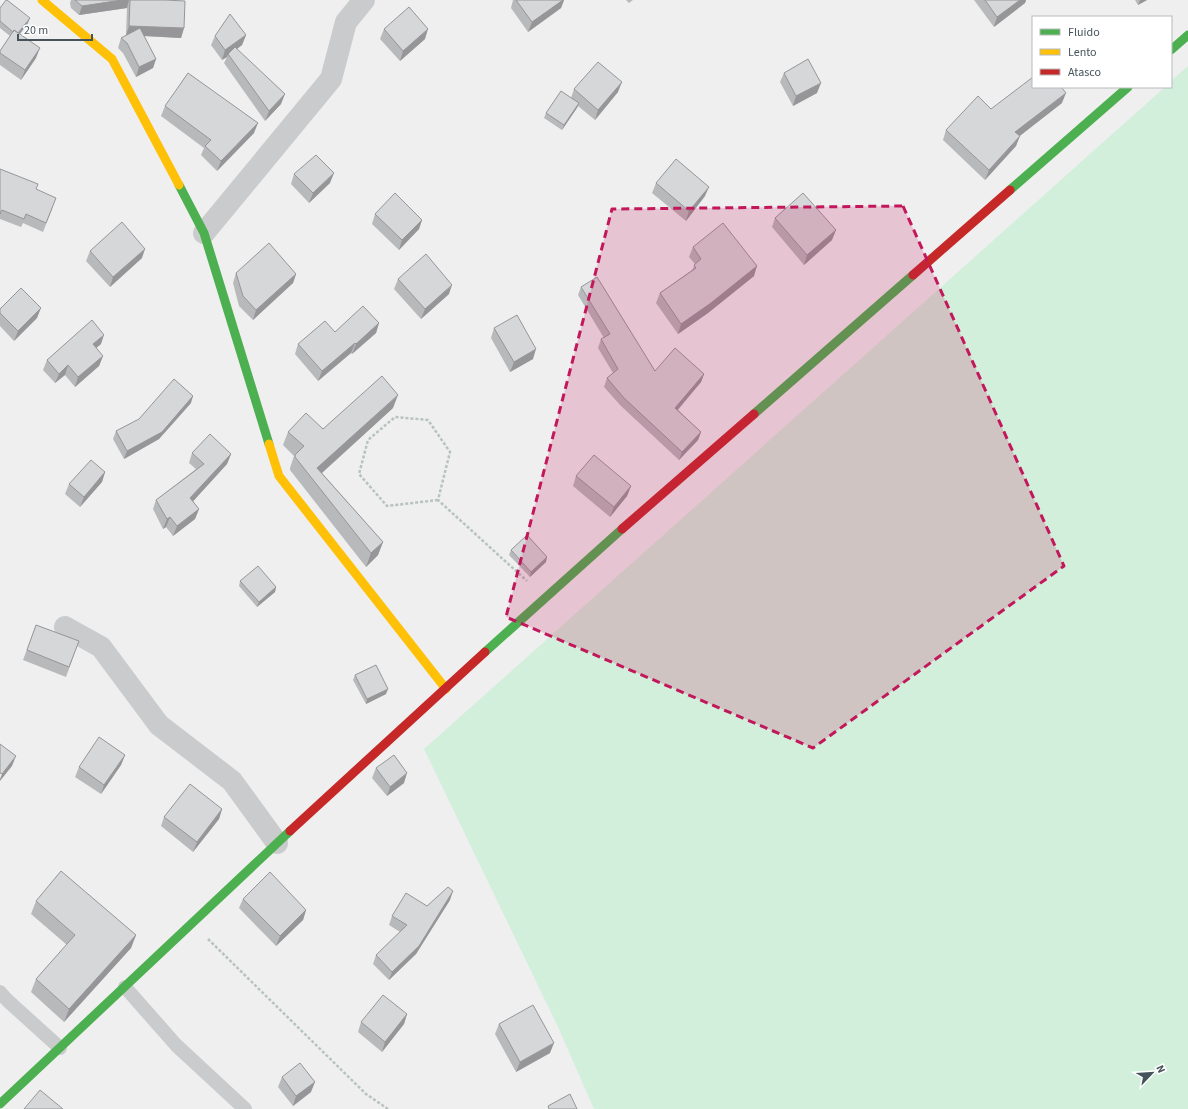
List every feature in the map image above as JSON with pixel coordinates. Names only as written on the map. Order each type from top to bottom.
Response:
[{"type":"street","points":[[42,0],[112,59],[204,233],[279,476],[446,689]]},
{"type":"street","points":[[204,233],[331,79],[346,22],[364,0]]},
{"type":"street","points":[[1172,49],[1188,35]]},
{"type":"street","points":[[0,1104],[276,843],[545,597],[1127,88]]},
{"type":"street","points":[[65,627],[101,647],[160,725],[232,781],[276,843]]},
{"type":"lane","points":[[125,986],[176,1045],[245,1109]]},
{"type":"lane","points":[[0,992],[60,1048]]},
{"type":"path","points":[[438,500],[450,452],[428,420],[395,417],[368,440],[359,474],[387,506],[438,500],[545,597]]},
{"type":"path","points":[[192,923],[366,1094],[388,1109]]},
{"type":"highlighted area","points":[[903,206],[1064,566],[813,748],[506,617],[612,209]]},
{"type":"green space","points":[[1188,66],[1188,1109],[594,1109],[558,1027],[424,749],[1164,88],[1172,88],[1172,80]]},
{"type":"building","points":[[6,0],[30,18],[18,33],[14,30],[13,32],[0,21],[0,8]]},
{"type":"building","points":[[75,0],[122,0],[82,6]]},
{"type":"building","points":[[130,0],[185,1],[184,28],[129,26]]},
{"type":"building","points":[[516,0],[563,0],[532,22]]},
{"type":"building","points":[[985,0],[1020,0],[997,17]]},
{"type":"building","points":[[409,7],[428,29],[403,51],[384,29]]},
{"type":"building","points":[[230,14],[246,35],[225,50],[215,36]]},
{"type":"building","points":[[140,28],[156,59],[139,67],[127,43],[121,38]]},
{"type":"building","points":[[14,30],[40,48],[25,70],[0,53]]},
{"type":"building","points":[[235,47],[285,94],[269,111],[228,54]]},
{"type":"building","points":[[808,59],[821,83],[796,96],[784,73]]},
{"type":"building","points":[[598,62],[622,82],[598,110],[574,89]]},
{"type":"building","points":[[188,73],[258,123],[221,161],[205,146],[211,140],[165,106]]},
{"type":"building","points":[[1032,78],[1032,88],[1062,88],[1066,93],[1015,132],[1020,136],[989,170],[946,130],[978,96],[991,109]]},
{"type":"building","points":[[561,91],[579,103],[564,125],[546,113]]},
{"type":"building","points":[[316,155],[334,173],[313,193],[294,174]]},
{"type":"building","points":[[676,159],[709,187],[689,211],[656,183]]},
{"type":"building","points":[[0,169],[38,184],[36,189],[56,198],[46,223],[26,214],[24,219],[2,210],[0,214]]},
{"type":"building","points":[[395,193],[422,220],[402,240],[375,214]]},
{"type":"building","points":[[803,193],[836,230],[807,255],[775,218]]},
{"type":"building","points":[[122,222],[145,249],[113,277],[90,251]]},
{"type":"building","points":[[723,223],[757,266],[711,303],[681,324],[660,293],[696,268],[694,265],[701,259],[693,247]]},
{"type":"building","points":[[269,243],[296,274],[256,310],[243,296],[236,273]]},
{"type":"building","points":[[426,254],[452,285],[425,309],[398,279]]},
{"type":"building","points":[[597,277],[655,371],[675,348],[704,374],[675,408],[701,432],[682,452],[624,398],[607,378],[618,369],[601,339],[610,334],[581,287]]},
{"type":"building","points":[[21,288],[41,308],[18,331],[0,313],[0,309]]},
{"type":"building","points":[[363,306],[379,323],[356,344],[355,343],[322,371],[298,344],[325,321],[335,332]]},
{"type":"building","points":[[517,315],[536,349],[514,362],[494,328]]},
{"type":"building","points":[[92,320],[104,335],[93,344],[103,356],[78,377],[68,365],[59,374],[47,360]]},
{"type":"building","points":[[382,376],[398,395],[317,468],[383,542],[371,553],[295,457],[295,455],[304,446],[288,432],[306,413],[323,429]]},
{"type":"building","points":[[174,379],[193,396],[162,432],[127,451],[116,431],[139,419]]},
{"type":"building","points":[[210,434],[231,454],[190,498],[199,509],[177,526],[170,517],[167,519],[156,500],[204,464],[192,453]]},
{"type":"building","points":[[594,455],[631,486],[614,507],[576,476]]},
{"type":"building","points":[[91,460],[105,472],[84,497],[69,484]]},
{"type":"building","points":[[527,535],[547,557],[531,572],[511,550]]},
{"type":"building","points":[[258,566],[276,587],[259,602],[240,581]]},
{"type":"building","points":[[36,625],[79,641],[69,667],[27,650]]},
{"type":"building","points":[[376,665],[388,689],[367,699],[355,675]]},
{"type":"building","points":[[99,737],[125,755],[104,785],[79,767]]},
{"type":"building","points":[[0,744],[16,756],[2,774],[0,773]]},
{"type":"building","points":[[394,755],[407,773],[390,787],[376,768]]},
{"type":"building","points":[[190,784],[222,809],[197,842],[164,817]]},
{"type":"building","points":[[61,871],[136,935],[69,1009],[36,979],[75,935],[36,901]]},
{"type":"building","points":[[270,872],[306,910],[280,936],[243,899]]},
{"type":"building","points":[[448,887],[453,891],[419,946],[392,972],[376,955],[407,925],[392,916],[406,893],[427,906]]},
{"type":"building","points":[[383,995],[407,1014],[385,1042],[361,1022]]},
{"type":"building","points":[[533,1005],[554,1043],[520,1062],[499,1024]]},
{"type":"building","points":[[300,1063],[315,1082],[296,1096],[282,1077]]},
{"type":"building","points":[[40,1090],[63,1109],[24,1109]]},
{"type":"building","points":[[570,1094],[577,1109],[549,1109],[548,1106]]},
{"type":"traffic: fast","points":[[1172,49],[1188,35]]},
{"type":"traffic: fast","points":[[1010,190],[1127,88]]},
{"type":"traffic: fast","points":[[179,185],[204,233],[269,444]]},
{"type":"traffic: fast","points":[[754,414],[913,275]]},
{"type":"traffic: fast","points":[[485,652],[622,529]]},
{"type":"traffic: fast","points":[[0,1104],[290,831]]},
{"type":"traffic: slow","points":[[42,0],[112,59],[179,185]]},
{"type":"traffic: slow","points":[[269,444],[279,476],[446,689]]},
{"type":"traffic: jam","points":[[913,275],[1010,190]]},
{"type":"traffic: jam","points":[[622,529],[754,414]]},
{"type":"traffic: jam","points":[[290,831],[485,652]]}]
